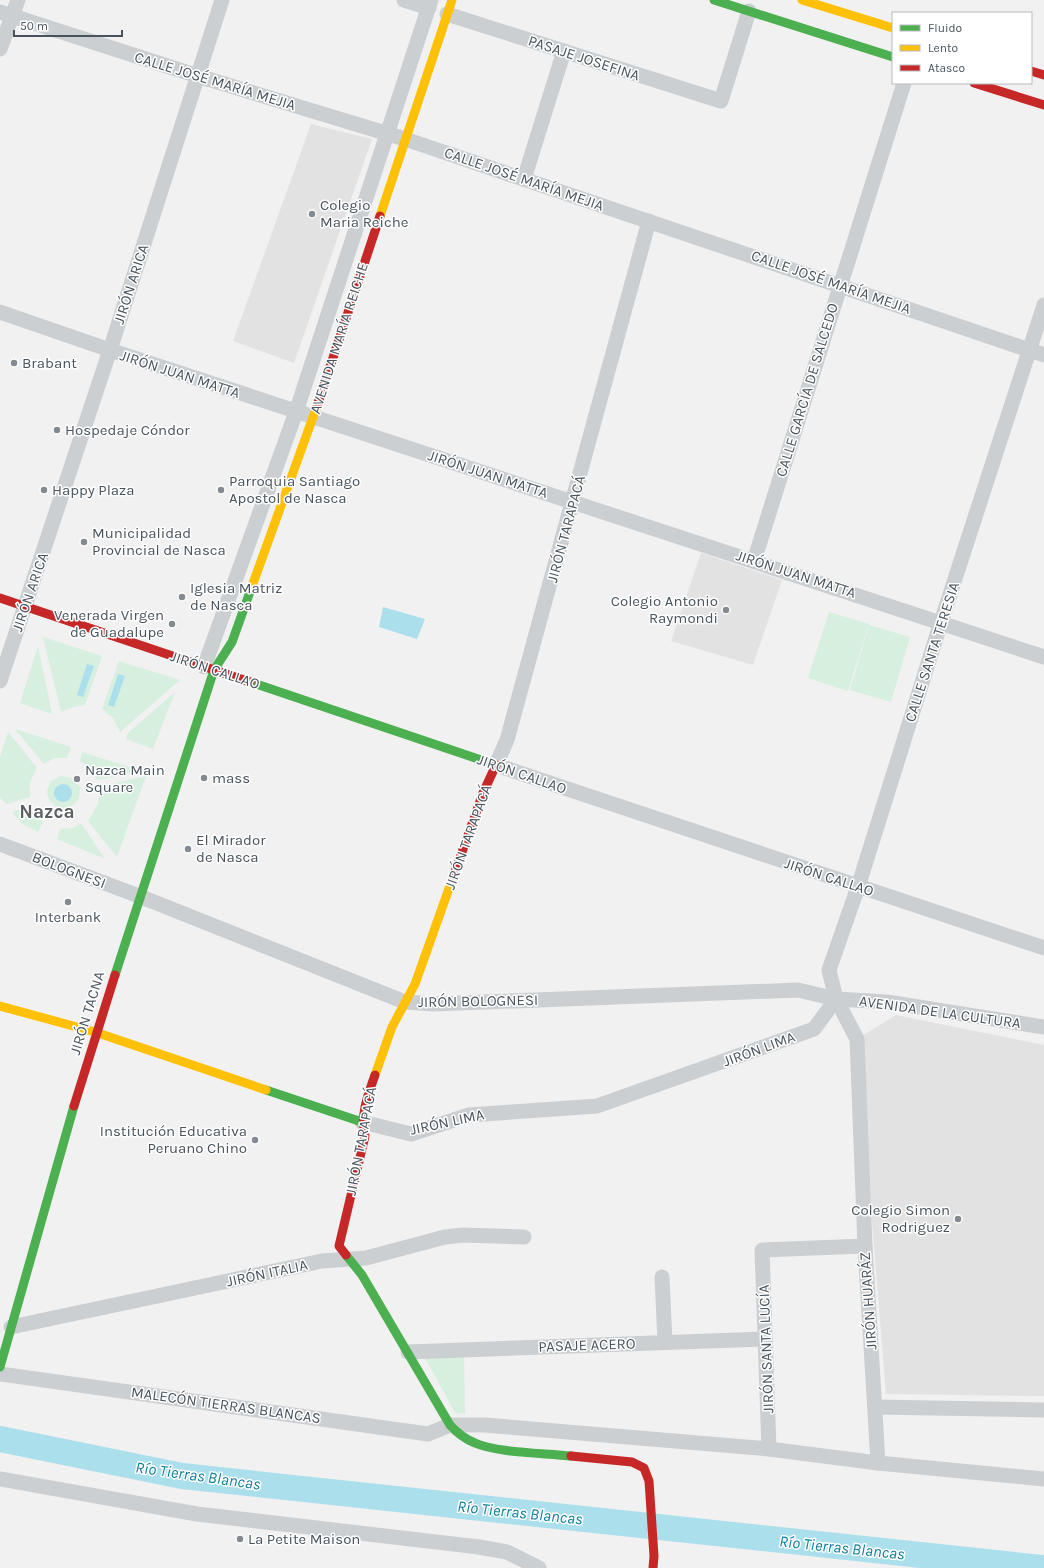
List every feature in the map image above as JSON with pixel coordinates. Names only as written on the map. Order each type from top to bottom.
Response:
[{"type":"street","points":[[0,49],[6,14],[18,0]]},
{"type":"street","name":"JIRÓN ARICA","points":[[0,681],[26,607],[110,350],[222,0]]},
{"type":"street","points":[[404,0],[430,4]]},
{"type":"street","points":[[714,0],[892,57]]},
{"type":"street","points":[[802,0],[892,28]]},
{"type":"street","name":"AVENIDA MARÍA REICHE","points":[[209,668],[296,412],[430,4]]},
{"type":"street","name":"AVENIDA MARÍA REICHE","points":[[209,668],[232,642],[313,418],[450,7]]},
{"type":"street","name":"PASAJE JOSEFINA","points":[[450,7],[564,52],[721,101],[749,11]]},
{"type":"street","name":"CALLE JOSÉ MARÍA MEJIA","points":[[6,14],[198,76],[406,139],[840,284],[1037,352]]},
{"type":"street","points":[[524,179],[564,52]]},
{"type":"street","points":[[1032,71],[1044,75]]},
{"type":"street","name":"CALLE GARCÍA DE SALCEDO","points":[[754,560],[904,84]]},
{"type":"street","points":[[977,84],[1044,105]]},
{"type":"street","name":"JIRÓN TARAPACÁ","points":[[649,221],[507,740],[483,793],[415,984],[392,1026],[366,1100],[362,1122],[365,1136],[339,1246],[362,1275],[450,1425],[458,1435],[471,1443],[486,1447],[632,1462],[642,1466],[648,1473],[649,1481],[654,1556],[653,1568]]},
{"type":"street","name":"CALLE SANTA TERESIA","points":[[836,999],[829,970],[858,887],[941,622],[1037,352],[1044,305]]},
{"type":"street","name":"JIRÓN JUAN MATTA","points":[[0,312],[313,418],[754,560],[1044,657]]},
{"type":"street","name":"JIRÓN CALLAO","points":[[0,598],[858,887],[1044,948]]},
{"type":"street","name":"JIRÓN TACNA","points":[[0,1367],[95,1032],[139,896],[209,668]]},
{"type":"street","name":"BOLOGNESI","points":[[0,844],[139,896]]},
{"type":"street","name":"JIRÓN BOLOGNESI","points":[[139,896],[405,1002],[433,1004],[798,990],[836,999]]},
{"type":"street","name":"AVENIDA DE LA CULTURA","points":[[836,999],[887,1002],[1044,1027]]},
{"type":"street","name":"JIRÓN LIMA","points":[[0,1006],[95,1032],[362,1122],[410,1134],[469,1115],[597,1106],[814,1029],[836,999]]},
{"type":"street","name":"JIRÓN HUARÁZ","points":[[836,999],[857,1039],[865,1246],[878,1463]]},
{"type":"street","name":"JIRÓN ITALIA","points":[[11,1327],[322,1261],[348,1258],[366,1258],[444,1237],[463,1235],[524,1237]]},
{"type":"street","name":"JIRÓN SANTA LUCÍA","points":[[769,1449],[762,1250],[865,1246]]},
{"type":"street","points":[[662,1277],[665,1342]]},
{"type":"street","name":"PASAJE ACERO","points":[[408,1352],[765,1339]]},
{"type":"street","name":"MALECÓN TIERRAS BLANCAS","points":[[0,1374],[428,1434],[450,1425]]},
{"type":"street","points":[[875,1406],[1044,1410]]},
{"type":"street","points":[[450,1425],[485,1425],[769,1449],[878,1463],[1044,1479]]},
{"type":"street","points":[[0,1479],[198,1514],[479,1547],[507,1552],[539,1568]]},
{"type":"shaded area","name":"Colegio Maria Reiche","points":[[311,124],[372,139],[294,363],[233,341]]},
{"type":"shaded area","name":"Colegio Antonio Raymondi","points":[[701,553],[782,580],[753,665],[671,641]]},
{"type":"shaded area","name":"Colegio Simon Rodriguez","points":[[896,1015],[1044,1045],[1044,1396],[886,1394],[857,1039]]},
{"type":"green space","points":[[829,612],[869,624],[848,691],[808,678]]},
{"type":"green space","points":[[869,625],[910,637],[891,702],[850,690]]},
{"type":"green space","points":[[43,637],[102,656],[85,705],[73,707],[61,712]]},
{"type":"green space","points":[[38,646],[52,714],[20,703]]},
{"type":"green space","points":[[119,661],[180,680],[120,732],[113,718],[102,709]]},
{"type":"green space","points":[[175,692],[153,749],[126,739],[128,733]]},
{"type":"green space","points":[[15,729],[71,747],[67,758],[54,758],[44,764]]},
{"type":"green space","points":[[8,732],[37,768],[30,782],[30,797],[7,804],[0,798],[0,757]]},
{"type":"green space","points":[[82,752],[142,771],[97,780],[92,769],[80,761]]},
{"type":"green space","points":[[61,776],[72,778],[80,787],[79,798],[77,801],[71,806],[65,808],[55,806],[47,794],[51,781]]},
{"type":"green space","points":[[146,776],[117,857],[88,821],[98,804],[101,786]]},
{"type":"green space","points":[[31,805],[35,814],[43,822],[38,832],[22,824],[12,812]]},
{"type":"green space","points":[[81,823],[105,859],[57,839],[60,829],[73,828]]},
{"type":"green space","points":[[464,1354],[465,1414],[455,1413],[424,1356]]},
{"type":"water","points":[[383,607],[425,619],[417,639],[379,627]]},
{"type":"water","points":[[87,664],[94,666],[83,697],[77,695]]},
{"type":"water","points":[[118,674],[125,676],[114,707],[108,705]]},
{"type":"water","points":[[63,784],[69,787],[72,793],[69,799],[63,802],[57,799],[54,793],[57,787]]},
{"type":"waterway","name":"Río Tierras Blancas","points":[[0,1439],[182,1476],[1042,1568]]},
{"type":"traffic: fast","points":[[714,0],[892,57]]},
{"type":"traffic: fast","points":[[115,975],[214,670],[232,642],[251,589]]},
{"type":"traffic: fast","points":[[250,682],[496,765]]},
{"type":"traffic: fast","points":[[266,1090],[362,1122]]},
{"type":"traffic: fast","points":[[0,1367],[74,1106]]},
{"type":"traffic: fast","points":[[346,1255],[362,1275],[450,1425],[455,1431],[471,1441],[496,1449],[571,1456]]},
{"type":"traffic: slow","points":[[380,216],[452,0]]},
{"type":"traffic: slow","points":[[802,0],[892,28]]},
{"type":"traffic: slow","points":[[251,589],[317,406]]},
{"type":"traffic: slow","points":[[375,1075],[392,1027],[415,984],[452,880]]},
{"type":"traffic: slow","points":[[0,1006],[95,1032],[266,1090]]},
{"type":"traffic: jam","points":[[1032,71],[1044,75]]},
{"type":"traffic: jam","points":[[977,84],[1044,105]]},
{"type":"traffic: jam","points":[[317,406],[380,216]]},
{"type":"traffic: jam","points":[[0,598],[250,682]]},
{"type":"traffic: jam","points":[[452,880],[483,793],[496,765]]},
{"type":"traffic: jam","points":[[74,1106],[115,975]]},
{"type":"traffic: jam","points":[[346,1255],[339,1246],[365,1136],[363,1120],[364,1112],[375,1075]]},
{"type":"traffic: jam","points":[[571,1456],[632,1462],[644,1468],[649,1481],[654,1556],[653,1568]]},
{"type":"place","name":"Colegio Maria Reiche","points":[[312,214]]},
{"type":"place","name":"Brabant","points":[[14,363]]},
{"type":"place","name":"Hospedaje Cóndor","points":[[57,430]]},
{"type":"place","name":"Happy Plaza","points":[[44,490]]},
{"type":"place","name":"Parroquia Santiago Apostol de Nasca","points":[[221,490]]},
{"type":"place","name":"Municipalidad Provincial de Nasca","points":[[84,542]]},
{"type":"place","name":"Iglesia Matriz de Nasca","points":[[182,597]]},
{"type":"place","name":"Colegio Antonio Raymondi","points":[[726,610]]},
{"type":"place","name":"Venerada Virgen de Guadalupe","points":[[172,624]]},
{"type":"place","name":"mass","points":[[204,778]]},
{"type":"place","name":"Nazca Main Square","points":[[77,779]]},
{"type":"place","name":"El Mirador de Nasca","points":[[188,849]]},
{"type":"place","name":"Interbank","points":[[68,902]]},
{"type":"place","name":"Institución Educativa Peruano Chino","points":[[255,1140]]},
{"type":"place","name":"Colegio Simon Rodriguez","points":[[958,1219]]},
{"type":"place","name":"La Petite Maison","points":[[240,1539]]},
{"type":"district","name":"Nazca","points":[[47,811]]}]
